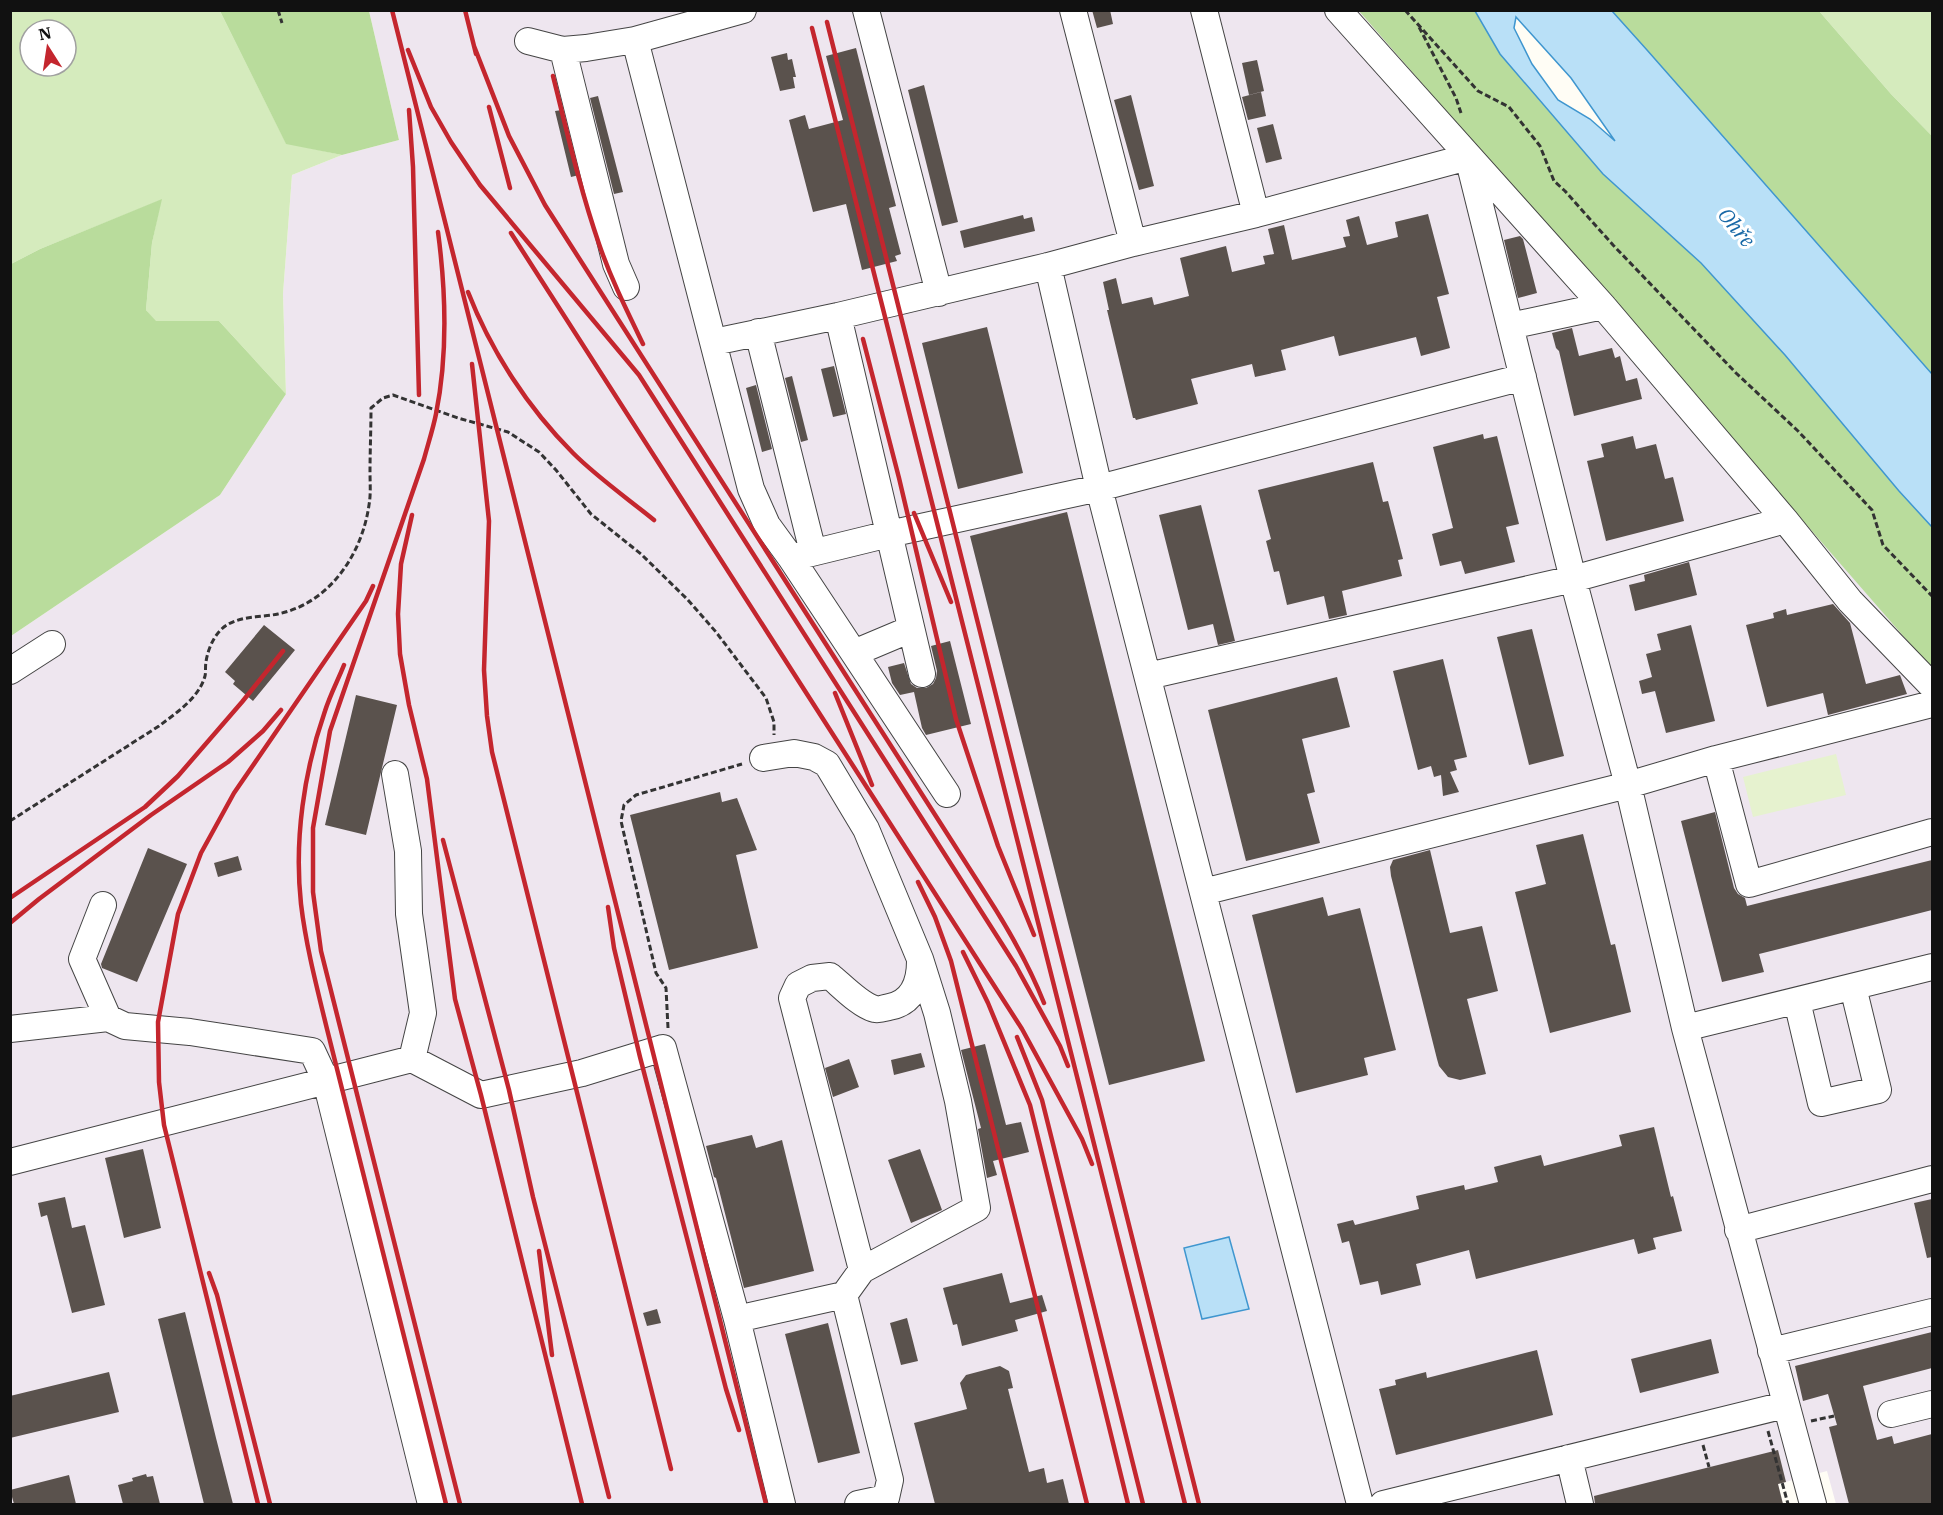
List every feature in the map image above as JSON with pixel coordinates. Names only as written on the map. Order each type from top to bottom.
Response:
[{"type":"lane","points":[[528,41],[563,50],[586,48],[635,40],[743,10]]},
{"type":"lane","points":[[866,10],[939,293]]},
{"type":"lane","points":[[1073,10],[1133,243]]},
{"type":"lane","points":[[1204,10],[1256,214]]},
{"type":"lane","points":[[1338,10],[1603,306],[1785,520],[1850,601],[1932,686]]},
{"type":"lane","points":[[635,40],[752,489],[767,525],[802,555]]},
{"type":"lane","points":[[563,50],[616,264],[626,287]]},
{"type":"lane","points":[[714,342],[939,293],[1256,214],[1460,148]]},
{"type":"lane","points":[[1460,148],[1510,326],[1573,579],[1628,785],[1685,1028],[1747,1227],[1768,1342],[1813,1504]]},
{"type":"lane","points":[[1048,266],[1099,488],[1356,1499]]},
{"type":"lane","points":[[1510,326],[1603,306]]},
{"type":"lane","points":[[838,316],[922,674]]},
{"type":"lane","points":[[758,332],[802,555],[854,653],[947,794]]},
{"type":"lane","points":[[802,555],[1099,488],[1523,377]]},
{"type":"lane","points":[[1148,676],[1573,579],[1785,520]]},
{"type":"lane","points":[[854,653],[911,629]]},
{"type":"lane","points":[[10,670],[52,644]]},
{"type":"lane","points":[[1203,892],[1628,785],[1716,759],[1932,704]]},
{"type":"lane","points":[[737,1319],[843,1295],[862,1270],[977,1208],[958,1101],[937,1012],[920,959],[866,829],[827,764],[814,757],[794,753],[763,758]]},
{"type":"lane","points":[[1716,759],[1749,884],[1932,832]]},
{"type":"lane","points":[[395,774],[408,851],[409,914],[423,1013],[412,1059]]},
{"type":"lane","points":[[103,905],[82,959],[108,1018]]},
{"type":"lane","points":[[862,1270],[792,999],[798,985],[812,978],[830,976],[862,1002],[876,1010],[895,1006],[911,996],[920,978],[920,959]]},
{"type":"lane","points":[[1685,1028],[1932,968]]},
{"type":"lane","points":[[1797,1001],[1821,1103],[1878,1090],[1853,987]]},
{"type":"lane","points":[[10,1029],[108,1018],[124,1026],[190,1032],[312,1051],[326,1081],[431,1504]]},
{"type":"lane","points":[[10,1162],[412,1059],[482,1095],[582,1073],[663,1048],[737,1319],[782,1504]]},
{"type":"lane","points":[[1747,1227],[1932,1179]]},
{"type":"lane","points":[[843,1295],[890,1480],[886,1498],[858,1504]]},
{"type":"lane","points":[[1768,1342],[1932,1312]]},
{"type":"lane","points":[[1891,1414],[1932,1404]]},
{"type":"lane","points":[[1383,1504],[1460,1495],[1569,1458],[1785,1405]]},
{"type":"lane","points":[[1569,1458],[1580,1504]]},
{"type":"path","points":[[278,10],[282,23]]},
{"type":"path","points":[[1405,10],[1478,91],[1509,107],[1540,146],[1554,181],[1736,373],[1798,431],[1872,510],[1883,545],[1932,596]]},
{"type":"path","points":[[1417,23],[1456,98],[1461,115],[1460,148]]},
{"type":"path","points":[[10,821],[159,726],[180,710],[198,691],[205,676],[206,660],[210,648],[218,632],[229,623],[246,618],[279,614],[300,606],[328,588],[349,563],[361,539],[369,504],[371,408],[383,398],[393,395],[458,418],[508,432],[539,452],[591,514],[641,554],[687,599],[742,665],[766,698],[774,722],[774,742],[763,758],[636,795],[624,805],[621,821],[656,973],[666,988],[668,1027],[663,1048]]},
{"type":"shaded area","points":[[369,11],[1359,11],[1932,668],[1932,1504],[1836,1504],[1827,1471],[1778,1484],[1783,1504],[11,1504],[11,636],[220,495],[286,394],[283,294],[292,175],[342,155],[399,140]]},
{"type":"green space","points":[[11,11],[220,11],[286,143],[342,155],[292,175],[283,294],[286,394],[219,321],[155,321],[146,310],[152,243],[161,200],[40,249],[11,264]]},
{"type":"green space","points":[[220,11],[369,11],[399,140],[342,155],[286,144]]},
{"type":"green space","points":[[1359,11],[1475,11],[1500,54],[1603,174],[1701,263],[1785,355],[1932,527],[1932,669]]},
{"type":"green space","points":[[1612,11],[1819,11],[1891,94],[1932,136],[1932,374]]},
{"type":"green space","points":[[1819,11],[1932,11],[1932,136],[1891,94]]},
{"type":"green space","points":[[162,199],[152,243],[146,310],[156,321],[219,321],[286,394],[220,495],[11,636],[11,264],[40,249]]},
{"type":"green space","points":[[1836,754],[1846,795],[1753,817],[1743,777]]},
{"type":"water","name":"Ohře","points":[[1475,11],[1612,11],[1932,374],[1932,527],[1785,355],[1701,263],[1603,174],[1500,54]],"holes":[[[1516,17],[1571,78],[1615,141],[1590,119],[1558,100],[1532,64],[1514,28]]]},
{"type":"water","points":[[1229,1237],[1249,1309],[1202,1319],[1184,1248]]},
{"type":"building","points":[[1092,10],[1110,10],[1113,24],[1097,28]]},
{"type":"building","points":[[856,48],[896,206],[889,208],[901,254],[895,256],[897,261],[862,270],[846,204],[813,212],[789,120],[805,115],[809,129],[843,120],[826,56]]},
{"type":"building","points":[[787,53],[788,60],[792,59],[796,77],[793,77],[795,88],[780,91],[771,57]]},
{"type":"building","points":[[1257,60],[1264,91],[1249,95],[1242,63]]},
{"type":"building","points":[[924,85],[958,222],[942,226],[908,90]]},
{"type":"building","points":[[1261,92],[1266,116],[1248,120],[1242,97]]},
{"type":"building","points":[[1131,95],[1154,186],[1139,190],[1114,100]]},
{"type":"building","points":[[598,96],[623,192],[614,194],[590,98]]},
{"type":"building","points":[[562,110],[579,175],[571,177],[555,111]]},
{"type":"building","points":[[1273,124],[1282,159],[1266,163],[1257,128]]},
{"type":"building","points":[[1428,214],[1449,294],[1437,297],[1450,348],[1421,356],[1416,337],[1339,356],[1334,336],[1281,350],[1286,370],[1255,377],[1252,364],[1191,379],[1198,404],[1136,420],[1133,418],[1107,310],[1109,310],[1103,282],[1116,278],[1122,304],[1152,297],[1154,305],[1189,296],[1180,258],[1226,246],[1232,272],[1265,264],[1263,256],[1274,254],[1268,229],[1284,225],[1292,260],[1346,247],[1343,237],[1350,236],[1346,220],[1359,216],[1367,245],[1398,237],[1395,222]]},
{"type":"building","points":[[1023,215],[1024,219],[1032,217],[1035,231],[964,248],[960,231]]},
{"type":"building","points":[[1520,236],[1523,239],[1537,293],[1518,298],[1504,240]]},
{"type":"building","points":[[987,327],[1023,473],[958,489],[922,343]]},
{"type":"building","points":[[1572,328],[1579,356],[1612,348],[1615,358],[1620,356],[1626,381],[1637,378],[1642,399],[1574,416],[1559,351],[1552,333]]},
{"type":"building","points":[[834,366],[846,414],[833,417],[821,369]]},
{"type":"building","points":[[792,376],[808,440],[801,442],[785,378]]},
{"type":"building","points":[[756,385],[772,449],[762,452],[746,388]]},
{"type":"building","points":[[1483,434],[1484,439],[1497,436],[1519,524],[1506,527],[1515,562],[1465,574],[1461,561],[1440,566],[1432,534],[1453,528],[1433,447]]},
{"type":"building","points":[[1633,436],[1636,449],[1656,444],[1665,479],[1673,477],[1684,521],[1606,541],[1587,461],[1604,457],[1601,444]]},
{"type":"building","points":[[1373,462],[1383,502],[1388,501],[1403,559],[1398,560],[1402,576],[1342,591],[1347,615],[1329,619],[1324,596],[1287,605],[1279,571],[1274,572],[1266,541],[1271,539],[1258,490]]},
{"type":"building","points":[[1201,505],[1235,641],[1218,645],[1213,624],[1188,630],[1159,515]]},
{"type":"building","points":[[1067,512],[1205,1061],[1109,1085],[970,536]]},
{"type":"building","points":[[1689,562],[1697,595],[1635,611],[1629,585],[1645,581],[1644,575]]},
{"type":"building","points":[[1833,604],[1850,623],[1866,684],[1900,675],[1907,694],[1828,715],[1823,693],[1767,707],[1746,625],[1774,618],[1773,613],[1786,609],[1787,615]]},
{"type":"building","points":[[264,625],[295,650],[253,701],[233,684],[235,681],[225,672]]},
{"type":"building","points":[[1691,625],[1715,721],[1666,733],[1655,691],[1642,694],[1639,681],[1652,677],[1646,654],[1661,650],[1657,634]]},
{"type":"building","points":[[1532,629],[1564,756],[1529,765],[1497,637]]},
{"type":"building","points":[[950,641],[971,724],[926,735],[922,728],[914,692],[900,695],[892,683],[888,667],[904,663],[911,684],[917,688],[926,688],[933,684],[937,671],[931,646]]},
{"type":"building","points":[[1443,659],[1467,757],[1454,760],[1457,770],[1450,772],[1459,792],[1443,796],[1441,775],[1434,777],[1431,766],[1418,770],[1393,671]]},
{"type":"building","points":[[1337,677],[1350,727],[1302,739],[1315,792],[1307,794],[1320,843],[1246,861],[1208,710]]},
{"type":"building","points":[[356,695],[397,705],[366,835],[325,825]]},
{"type":"building","points":[[720,792],[722,802],[737,798],[757,850],[736,855],[758,948],[669,970],[630,815]]},
{"type":"building","points":[[1715,812],[1734,888],[1745,898],[1747,906],[1932,860],[1932,910],[1759,954],[1764,972],[1722,982],[1681,821]]},
{"type":"building","points":[[1583,834],[1611,945],[1615,944],[1631,1012],[1550,1033],[1515,892],[1546,884],[1536,845]]},
{"type":"building","points":[[148,848],[187,864],[137,982],[102,968],[101,964]]},
{"type":"building","points":[[1430,850],[1450,933],[1482,926],[1498,991],[1467,999],[1486,1074],[1460,1080],[1448,1077],[1439,1066],[1391,876],[1390,867],[1393,860]]},
{"type":"building","points":[[238,856],[242,870],[218,877],[214,863]]},
{"type":"building","points":[[1323,897],[1328,916],[1360,908],[1396,1050],[1364,1058],[1368,1075],[1296,1093],[1252,915]]},
{"type":"building","points":[[985,1044],[1006,1125],[1021,1122],[1029,1152],[993,1161],[997,1175],[987,1178],[978,1129],[981,1128],[961,1050]]},
{"type":"building","points":[[921,1053],[925,1067],[894,1075],[891,1060]]},
{"type":"building","points":[[849,1059],[859,1087],[833,1097],[825,1068]]},
{"type":"building","points":[[1654,1127],[1682,1231],[1653,1238],[1656,1249],[1638,1254],[1634,1239],[1476,1279],[1469,1250],[1416,1264],[1421,1285],[1381,1295],[1378,1281],[1360,1285],[1349,1241],[1342,1243],[1337,1224],[1353,1220],[1355,1225],[1419,1209],[1416,1196],[1464,1185],[1465,1190],[1498,1182],[1494,1167],[1541,1155],[1544,1166],[1622,1146],[1619,1135]]},
{"type":"building","points":[[752,1135],[756,1148],[782,1140],[814,1271],[744,1288],[706,1146]]},
{"type":"building","points":[[143,1149],[161,1228],[124,1238],[105,1158]]},
{"type":"building","points":[[920,1149],[942,1210],[911,1223],[888,1160]]},
{"type":"building","points":[[65,1197],[72,1228],[85,1225],[105,1305],[72,1313],[47,1215],[41,1217],[38,1203]]},
{"type":"building","points":[[1932,1199],[1932,1257],[1927,1258],[1914,1203]]},
{"type":"building","points":[[1002,1273],[1010,1303],[1042,1295],[1047,1311],[1015,1320],[1018,1331],[962,1346],[957,1324],[953,1325],[943,1288]]},
{"type":"building","points":[[657,1309],[661,1323],[647,1326],[643,1313]]},
{"type":"building","points":[[185,1312],[233,1504],[204,1504],[158,1319]]},
{"type":"building","points":[[907,1318],[918,1361],[901,1365],[890,1323]]},
{"type":"building","points":[[828,1323],[860,1453],[818,1463],[785,1334]]},
{"type":"building","points":[[1932,1332],[1932,1368],[1863,1386],[1877,1440],[1892,1436],[1894,1444],[1932,1434],[1932,1504],[1849,1504],[1829,1427],[1837,1425],[1828,1394],[1803,1401],[1795,1366]]},
{"type":"building","points":[[1711,1339],[1719,1373],[1640,1393],[1631,1359]]},
{"type":"building","points":[[1537,1350],[1553,1415],[1396,1455],[1379,1389],[1396,1385],[1395,1380],[1426,1372],[1427,1378]]},
{"type":"building","points":[[1000,1366],[1009,1371],[1013,1388],[1008,1389],[1029,1472],[1044,1468],[1047,1483],[1063,1479],[1069,1504],[935,1504],[914,1423],[967,1409],[960,1383],[966,1375]]},
{"type":"building","points":[[109,1372],[119,1412],[10,1438],[10,1396]]},
{"type":"building","points":[[1778,1450],[1786,1482],[1778,1484],[1783,1504],[1595,1504],[1594,1496]]},
{"type":"building","points":[[146,1474],[147,1477],[153,1476],[160,1504],[123,1504],[118,1485]]},
{"type":"building","points":[[69,1475],[76,1504],[14,1504],[10,1490]]},
{"type":"railway","points":[[392,10],[766,1504]]},
{"type":"railway","points":[[465,10],[476,54]]},
{"type":"railway","points":[[827,22],[1199,1504]]},
{"type":"railway","points":[[812,28],[1185,1504]]},
{"type":"railway","points":[[474,46],[509,136],[545,205],[995,909],[1025,961],[1044,1003]]},
{"type":"railway","points":[[408,50],[431,107],[480,185],[639,375],[1016,966],[1060,1046],[1068,1066]]},
{"type":"railway","points":[[553,76],[599,244],[643,344]]},
{"type":"railway","points":[[489,107],[510,188]]},
{"type":"railway","points":[[409,110],[413,167],[419,395]]},
{"type":"railway","points":[[438,232],[443,277],[444,346],[436,414],[424,459],[330,731],[313,828],[313,892],[321,951],[460,1504]]},
{"type":"railway","points":[[511,233],[1022,1029],[1082,1139],[1092,1164]]},
{"type":"railway","points":[[468,292],[499,357],[541,417],[582,462],[654,520]]},
{"type":"railway","points":[[863,339],[899,478],[956,719],[998,846],[1034,935]]},
{"type":"railway","points":[[472,364],[489,521],[484,670],[492,752],[671,1469]]},
{"type":"railway","points":[[914,513],[951,602]]},
{"type":"railway","points":[[412,515],[401,564],[398,614],[400,654],[409,705],[427,779],[455,999],[481,1095],[582,1504]]},
{"type":"railway","points":[[258,1504],[164,1125],[159,1082],[158,1022],[178,914],[201,853],[234,793],[366,601],[373,586]]},
{"type":"railway","points":[[10,898],[145,807],[178,776],[283,651]]},
{"type":"railway","points":[[344,665],[325,711],[306,782],[299,855],[301,904],[319,998],[446,1504]]},
{"type":"railway","points":[[835,693],[872,785]]},
{"type":"railway","points":[[10,923],[151,815],[228,762],[263,731],[281,710]]},
{"type":"railway","points":[[443,840],[509,1090],[533,1197],[609,1497]]},
{"type":"railway","points":[[918,882],[935,917],[951,961],[1087,1504]]},
{"type":"railway","points":[[608,907],[614,948],[640,1057],[726,1389],[739,1430]]},
{"type":"railway","points":[[963,952],[988,1003],[1030,1105],[1128,1504]]},
{"type":"railway","points":[[1017,1037],[1042,1100],[1143,1504]]},
{"type":"railway","points":[[539,1251],[552,1355]]},
{"type":"railway","points":[[209,1273],[217,1295],[270,1504]]}]
